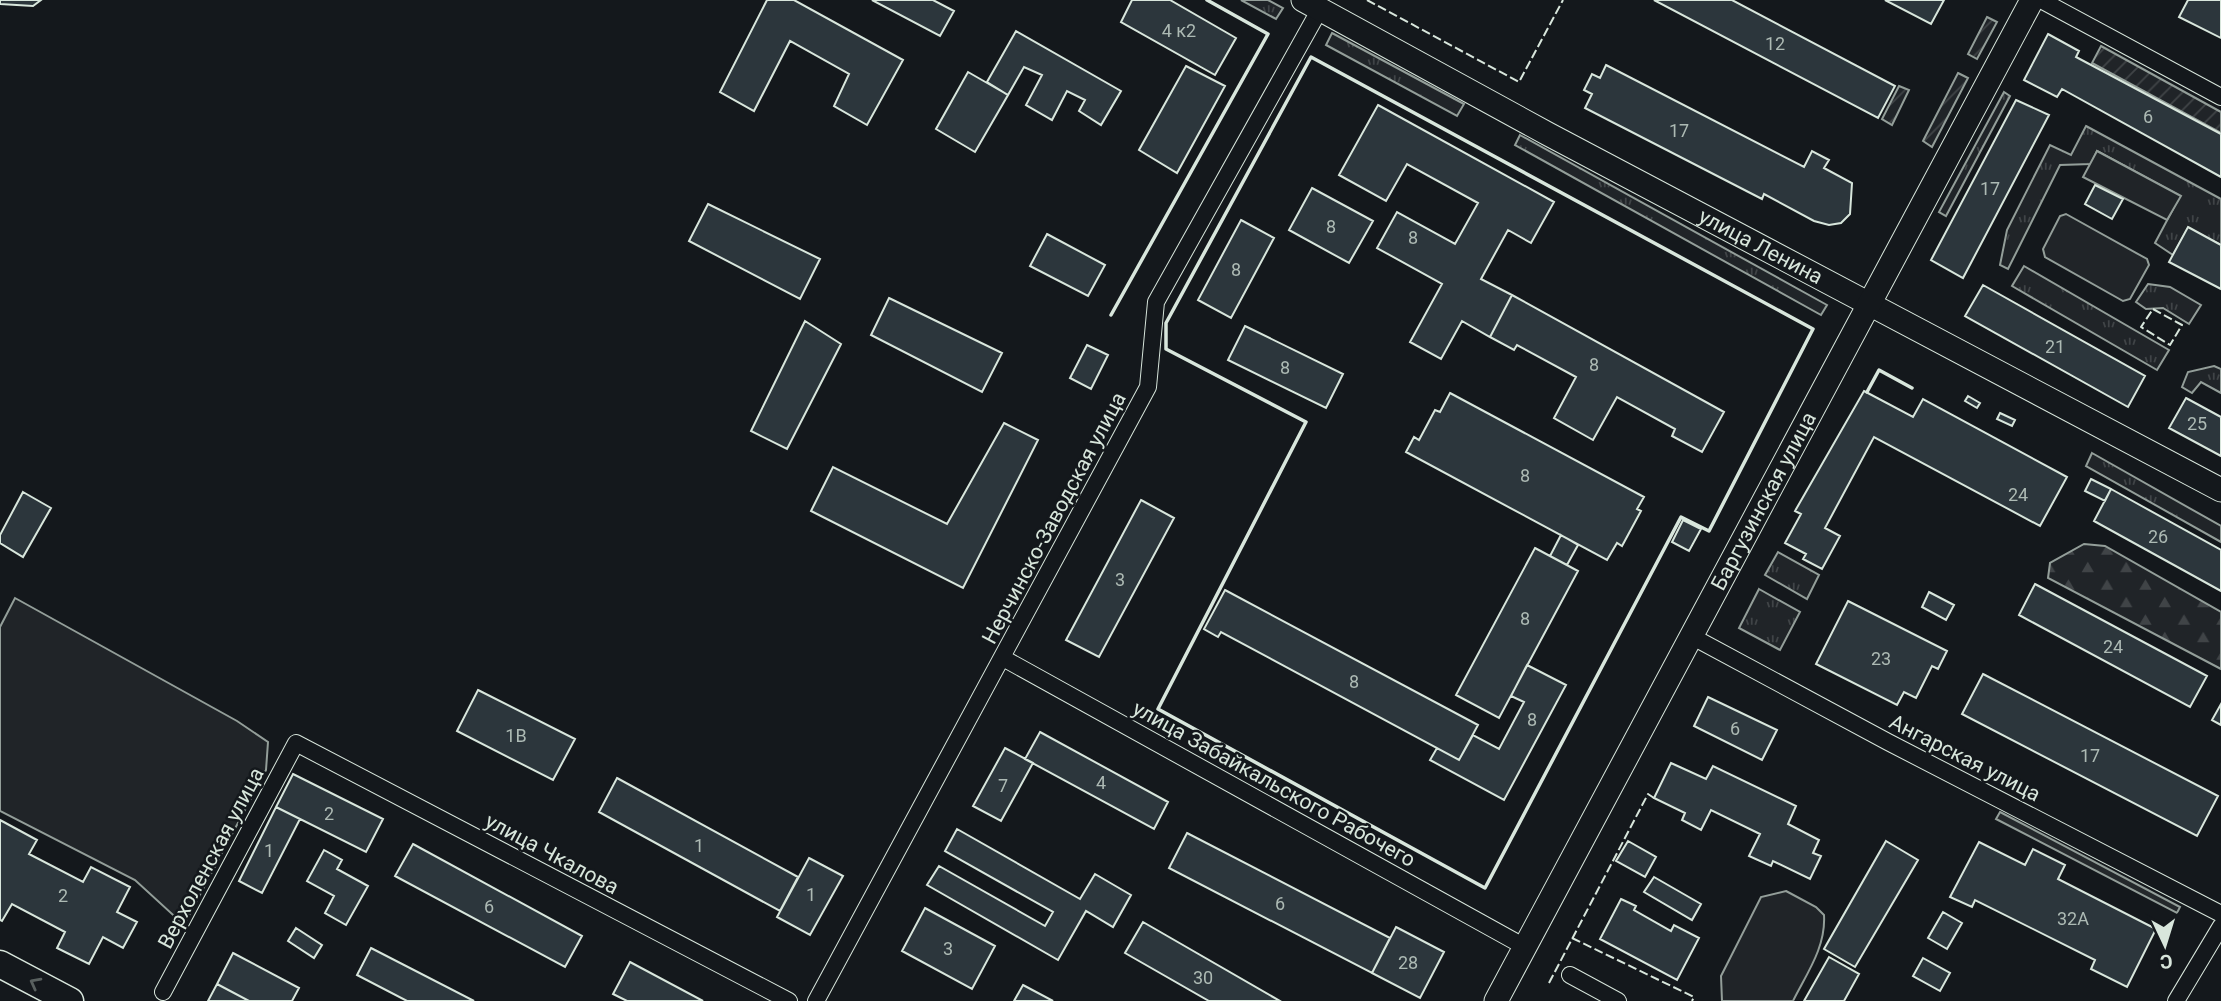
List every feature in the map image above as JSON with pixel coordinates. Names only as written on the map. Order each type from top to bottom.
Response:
[{"type":"main road","name":"Баргузинская улица","points":[[1496,1001],[2032,0]]},
{"type":"main road","name":"улица Ленина","points":[[1312,5],[2221,490]]},
{"type":"main road","points":[[0,964],[70,1001]]},
{"type":"street","points":[[2041,0],[2221,97]]},
{"type":"street","name":"Нерчинско-Заводская улица","points":[[816,1001],[1148,387],[1156,302],[1312,5]]},
{"type":"street","name":"Ангарская улица","points":[[1691,636],[1898,747],[2221,914]]},
{"type":"street","name":"улица Забайкальского Рабочего","points":[[1003,658],[1525,947]]},
{"type":"street","name":"Верхоленская улица","points":[[163,992],[296,743]]},
{"type":"street","name":"улица Чкалова","points":[[296,743],[789,1001]]},
{"type":"street","points":[[2176,1001],[2221,926]]},
{"type":"street","points":[[1570,975],[1618,1001]]},
{"type":"green space","points":[[1241,0],[1268,0],[1283,8],[1276,19]]},
{"type":"green space","points":[[1987,17],[1997,22],[1977,59],[1968,54]]},
{"type":"green space","points":[[1332,33],[1464,104],[1457,116],[1326,45]]},
{"type":"green space","points":[[2101,46],[2221,112],[2221,133],[2092,63]]},
{"type":"green space","points":[[1958,73],[1968,78],[1932,147],[1923,141]]},
{"type":"green space","points":[[1899,86],[1909,90],[1892,125],[1882,119]]},
{"type":"green space","points":[[2004,92],[2010,96],[1946,216],[1939,212]]},
{"type":"green space","points":[[2086,126],[2221,199],[2221,245],[2188,228],[2173,255],[2155,243],[2180,196],[2097,151],[2091,164],[2060,165],[2008,269],[2000,265],[2007,230],[2050,145],[2071,155]]},
{"type":"green space","points":[[1520,135],[1827,305],[1821,315],[1515,145]]},
{"type":"green space","points":[[2097,151],[2181,196],[2167,220],[2083,177]]},
{"type":"green space","points":[[2066,214],[2147,259],[2149,265],[2130,299],[2123,301],[2045,257],[2043,249],[2060,216]]},
{"type":"green space","points":[[2024,266],[2169,350],[2157,370],[2012,286]]},
{"type":"green space","points":[[2148,284],[2170,287],[2201,305],[2189,324],[2163,308],[2146,309],[2136,302]]},
{"type":"green space","points":[[2214,366],[2221,369],[2221,393],[2201,382],[2192,393],[2182,387],[2188,372]]},
{"type":"green space","points":[[2092,453],[2221,526],[2221,542],[2086,466]]},
{"type":"green space","points":[[2084,544],[2105,546],[2221,612],[2221,669],[2048,578],[2050,563]]},
{"type":"green space","points":[[1778,552],[1819,575],[1807,599],[1765,575]]},
{"type":"green space","points":[[1759,589],[1800,612],[1780,650],[1739,628]]},
{"type":"green space","points":[[15,598],[237,721],[268,742],[266,770],[184,925],[135,880],[0,811],[0,627]]},
{"type":"green space","points":[[1786,891],[1816,907],[1824,915],[1819,949],[1793,1001],[1722,1001],[1721,976],[1761,897]]},
{"type":"shaded area","points":[[2000,812],[2180,907],[2177,913],[1996,819]]},
{"type":"building","points":[[0,0],[41,0],[33,6],[0,4]]},
{"type":"building","points":[[767,0],[794,0],[903,60],[867,125],[834,106],[849,74],[790,41],[754,111],[720,92]]},
{"type":"building","points":[[872,0],[933,0],[954,11],[940,36]]},
{"type":"building","points":[[1132,0],[1170,0],[1236,38],[1215,75],[1121,22]]},
{"type":"building","points":[[1654,0],[1732,0],[1895,86],[1878,118]]},
{"type":"building","points":[[1885,0],[1944,0],[1931,24]]},
{"type":"building","points":[[2188,0],[2221,0],[2221,38],[2179,17]]},
{"type":"building","points":[[1016,31],[1121,91],[1101,125],[1079,111],[1085,100],[1067,91],[1052,120],[1026,105],[1042,75],[1024,67],[1008,95],[987,82]]},
{"type":"building","points":[[2048,34],[2079,51],[2076,57],[2221,134],[2221,177],[2062,89],[2057,97],[2024,80]]},
{"type":"building","points":[[1606,65],[1804,167],[1812,151],[1829,160],[1824,168],[1852,183],[1850,214],[1841,223],[1829,225],[1814,221],[1764,194],[1762,199],[1585,108],[1592,94],[1584,90],[1592,74],[1600,78]]},
{"type":"building","points":[[1186,66],[1225,86],[1177,173],[1139,150]]},
{"type":"building","points":[[968,72],[1008,95],[975,152],[936,129]]},
{"type":"building","points":[[2016,100],[2049,115],[1963,278],[1931,260]]},
{"type":"building","points":[[1378,105],[1554,202],[1531,243],[1508,230],[1481,279],[1512,295],[1490,337],[1462,321],[1441,359],[1410,342],[1442,284],[1377,248],[1397,212],[1455,244],[1478,203],[1407,164],[1386,201],[1339,175]]},
{"type":"building","points":[[2095,185],[2123,199],[2112,219],[2085,204]]},
{"type":"building","points":[[1312,188],[1373,221],[1349,263],[1289,230]]},
{"type":"building","points":[[708,204],[820,259],[800,299],[689,241]]},
{"type":"building","points":[[1241,220],[1274,238],[1231,318],[1198,300]]},
{"type":"building","points":[[2188,227],[2221,245],[2221,289],[2169,262]]},
{"type":"building","points":[[1047,234],[1105,265],[1088,296],[1030,266]]},
{"type":"building","points":[[1983,285],[2145,376],[2128,407],[1965,316]]},
{"type":"building","points":[[1512,295],[1724,412],[1702,452],[1672,436],[1675,429],[1617,397],[1593,440],[1554,418],[1576,377],[1517,345],[1514,350],[1490,337]]},
{"type":"building","points":[[889,298],[1002,353],[982,392],[871,335]]},
{"type":"building","points":[[805,321],[841,344],[787,449],[751,431]]},
{"type":"building","points":[[1245,326],[1343,374],[1326,408],[1228,360]]},
{"type":"building","points":[[1087,345],[1108,355],[1091,389],[1070,378]]},
{"type":"building","points":[[1864,391],[1913,417],[1923,399],[2067,477],[2040,526],[1874,437],[1825,528],[1840,536],[1822,569],[1803,559],[1806,554],[1785,543],[1801,514],[1795,511]]},
{"type":"building","points":[[1450,393],[1644,497],[1637,509],[1641,511],[1622,546],[1617,543],[1607,560],[1406,452],[1414,437],[1419,440],[1435,410],[1440,412]]},
{"type":"building","points":[[1968,396],[1980,403],[1977,408],[1965,401]]},
{"type":"building","points":[[2186,398],[2221,417],[2221,456],[2169,428]]},
{"type":"building","points":[[2000,413],[2015,420],[2012,426],[1997,419]]},
{"type":"building","points":[[1004,423],[1038,440],[963,588],[811,511],[833,467],[947,524]]},
{"type":"building","points":[[2091,479],[2111,489],[2105,501],[2085,491]]},
{"type":"building","points":[[2111,489],[2221,550],[2221,591],[2094,521]]},
{"type":"building","points":[[23,492],[51,508],[23,557],[0,543],[0,535]]},
{"type":"building","points":[[1141,500],[1174,518],[1099,657],[1066,640]]},
{"type":"building","points":[[1683,520],[1701,529],[1689,551],[1672,542]]},
{"type":"building","points":[[1561,535],[1578,545],[1567,565],[1550,556]]},
{"type":"building","points":[[1535,548],[1578,571],[1499,718],[1456,695]]},
{"type":"building","points":[[2035,584],[2207,676],[2190,707],[2019,615]]},
{"type":"building","points":[[1225,590],[1478,725],[1459,760],[1221,632],[1218,637],[1204,629]]},
{"type":"building","points":[[1929,592],[1954,605],[1946,620],[1922,607]]},
{"type":"building","points":[[1848,601],[1947,651],[1938,669],[1932,666],[1916,698],[1904,692],[1897,705],[1816,664]]},
{"type":"building","points":[[1527,665],[1566,685],[1504,800],[1430,760],[1437,748],[1459,760],[1473,735],[1499,749],[1524,702],[1511,696]]},
{"type":"building","points":[[1983,674],[2218,796],[2197,836],[1962,714]]},
{"type":"building","points":[[478,690],[575,739],[553,780],[457,731]]},
{"type":"building","points":[[1708,697],[1777,730],[1762,760],[1694,726]]},
{"type":"building","points":[[2221,704],[2221,725],[2212,720]]},
{"type":"building","points":[[1040,732],[1168,802],[1154,829],[1025,759]]},
{"type":"building","points":[[1005,748],[1033,763],[1001,821],[973,806]]},
{"type":"building","points":[[1671,763],[1706,779],[1713,766],[1796,806],[1788,824],[1819,840],[1813,853],[1821,856],[1810,879],[1773,861],[1771,866],[1749,856],[1760,834],[1711,810],[1701,830],[1682,820],[1685,813],[1654,798]]},
{"type":"building","points":[[293,774],[383,819],[366,852],[276,807]]},
{"type":"building","points":[[617,778],[798,877],[780,911],[599,812]]},
{"type":"building","points":[[276,807],[300,819],[262,893],[239,881]]},
{"type":"building","points":[[0,820],[37,840],[29,854],[83,882],[91,867],[130,887],[117,912],[137,922],[123,948],[103,937],[89,964],[57,948],[65,932],[12,904],[2,921],[0,920]]},
{"type":"building","points":[[957,829],[1080,899],[1095,874],[1131,895],[1113,927],[1086,911],[1058,960],[927,885],[939,866],[1045,926],[1053,912],[945,851]]},
{"type":"building","points":[[1187,833],[1390,938],[1372,973],[1169,868]]},
{"type":"building","points":[[1628,841],[1656,857],[1645,877],[1616,861]]},
{"type":"building","points":[[1886,841],[1918,860],[1855,967],[1824,949]]},
{"type":"building","points":[[1979,842],[2025,865],[2033,849],[2065,865],[2058,879],[2156,929],[2127,987],[2091,969],[2095,960],[1975,900],[1972,907],[1950,897]]},
{"type":"building","points":[[413,844],[582,936],[565,967],[395,876]]},
{"type":"building","points":[[324,850],[342,860],[337,869],[368,886],[346,925],[325,913],[334,896],[307,881]]},
{"type":"building","points":[[809,858],[843,876],[810,935],[777,917]]},
{"type":"building","points":[[1654,877],[1701,904],[1692,920],[1644,892]]},
{"type":"building","points":[[1621,899],[1636,906],[1634,910],[1671,931],[1674,925],[1699,938],[1677,980],[1600,939]]},
{"type":"building","points":[[925,908],[995,946],[972,989],[902,951]]},
{"type":"building","points":[[1943,912],[1962,923],[1947,949],[1928,938]]},
{"type":"building","points":[[1143,922],[1280,1001],[1209,1001],[1125,953]]},
{"type":"building","points":[[1396,927],[1444,952],[1420,998],[1372,973]]},
{"type":"building","points":[[296,928],[322,945],[314,958],[288,941]]},
{"type":"building","points":[[371,948],[474,1001],[407,1001],[357,975]]},
{"type":"building","points":[[233,953],[299,988],[292,1001],[249,1001],[217,984]]},
{"type":"building","points":[[1829,957],[1859,974],[1844,1001],[1804,1001]]},
{"type":"building","points":[[1923,958],[1950,973],[1940,991],[1913,976]]},
{"type":"building","points":[[630,962],[703,1001],[627,1001],[613,994]]},
{"type":"building","points":[[217,984],[249,1001],[208,1001]]},
{"type":"building","points":[[1023,985],[1053,1001],[1014,1001]]},
{"type":"fence","points":[[1367,0],[1519,82],[1563,0]]},
{"type":"fence","points":[[2153,309],[2182,325],[2170,345],[2141,327],[2153,309]]},
{"type":"fence","points":[[1549,983],[1648,794],[1654,798]]},
{"type":"fence","points":[[1572,938],[1694,997],[1692,1001]]},
{"type":"wall","points":[[1111,315],[1268,34],[1207,0]]},
{"type":"wall","points":[[1311,57],[1813,329],[1709,531],[1681,517],[1485,888],[1158,709],[1306,422],[1166,349],[1166,323],[1311,57]]},
{"type":"wall","points":[[1867,392],[1879,370],[1912,388]]}]
